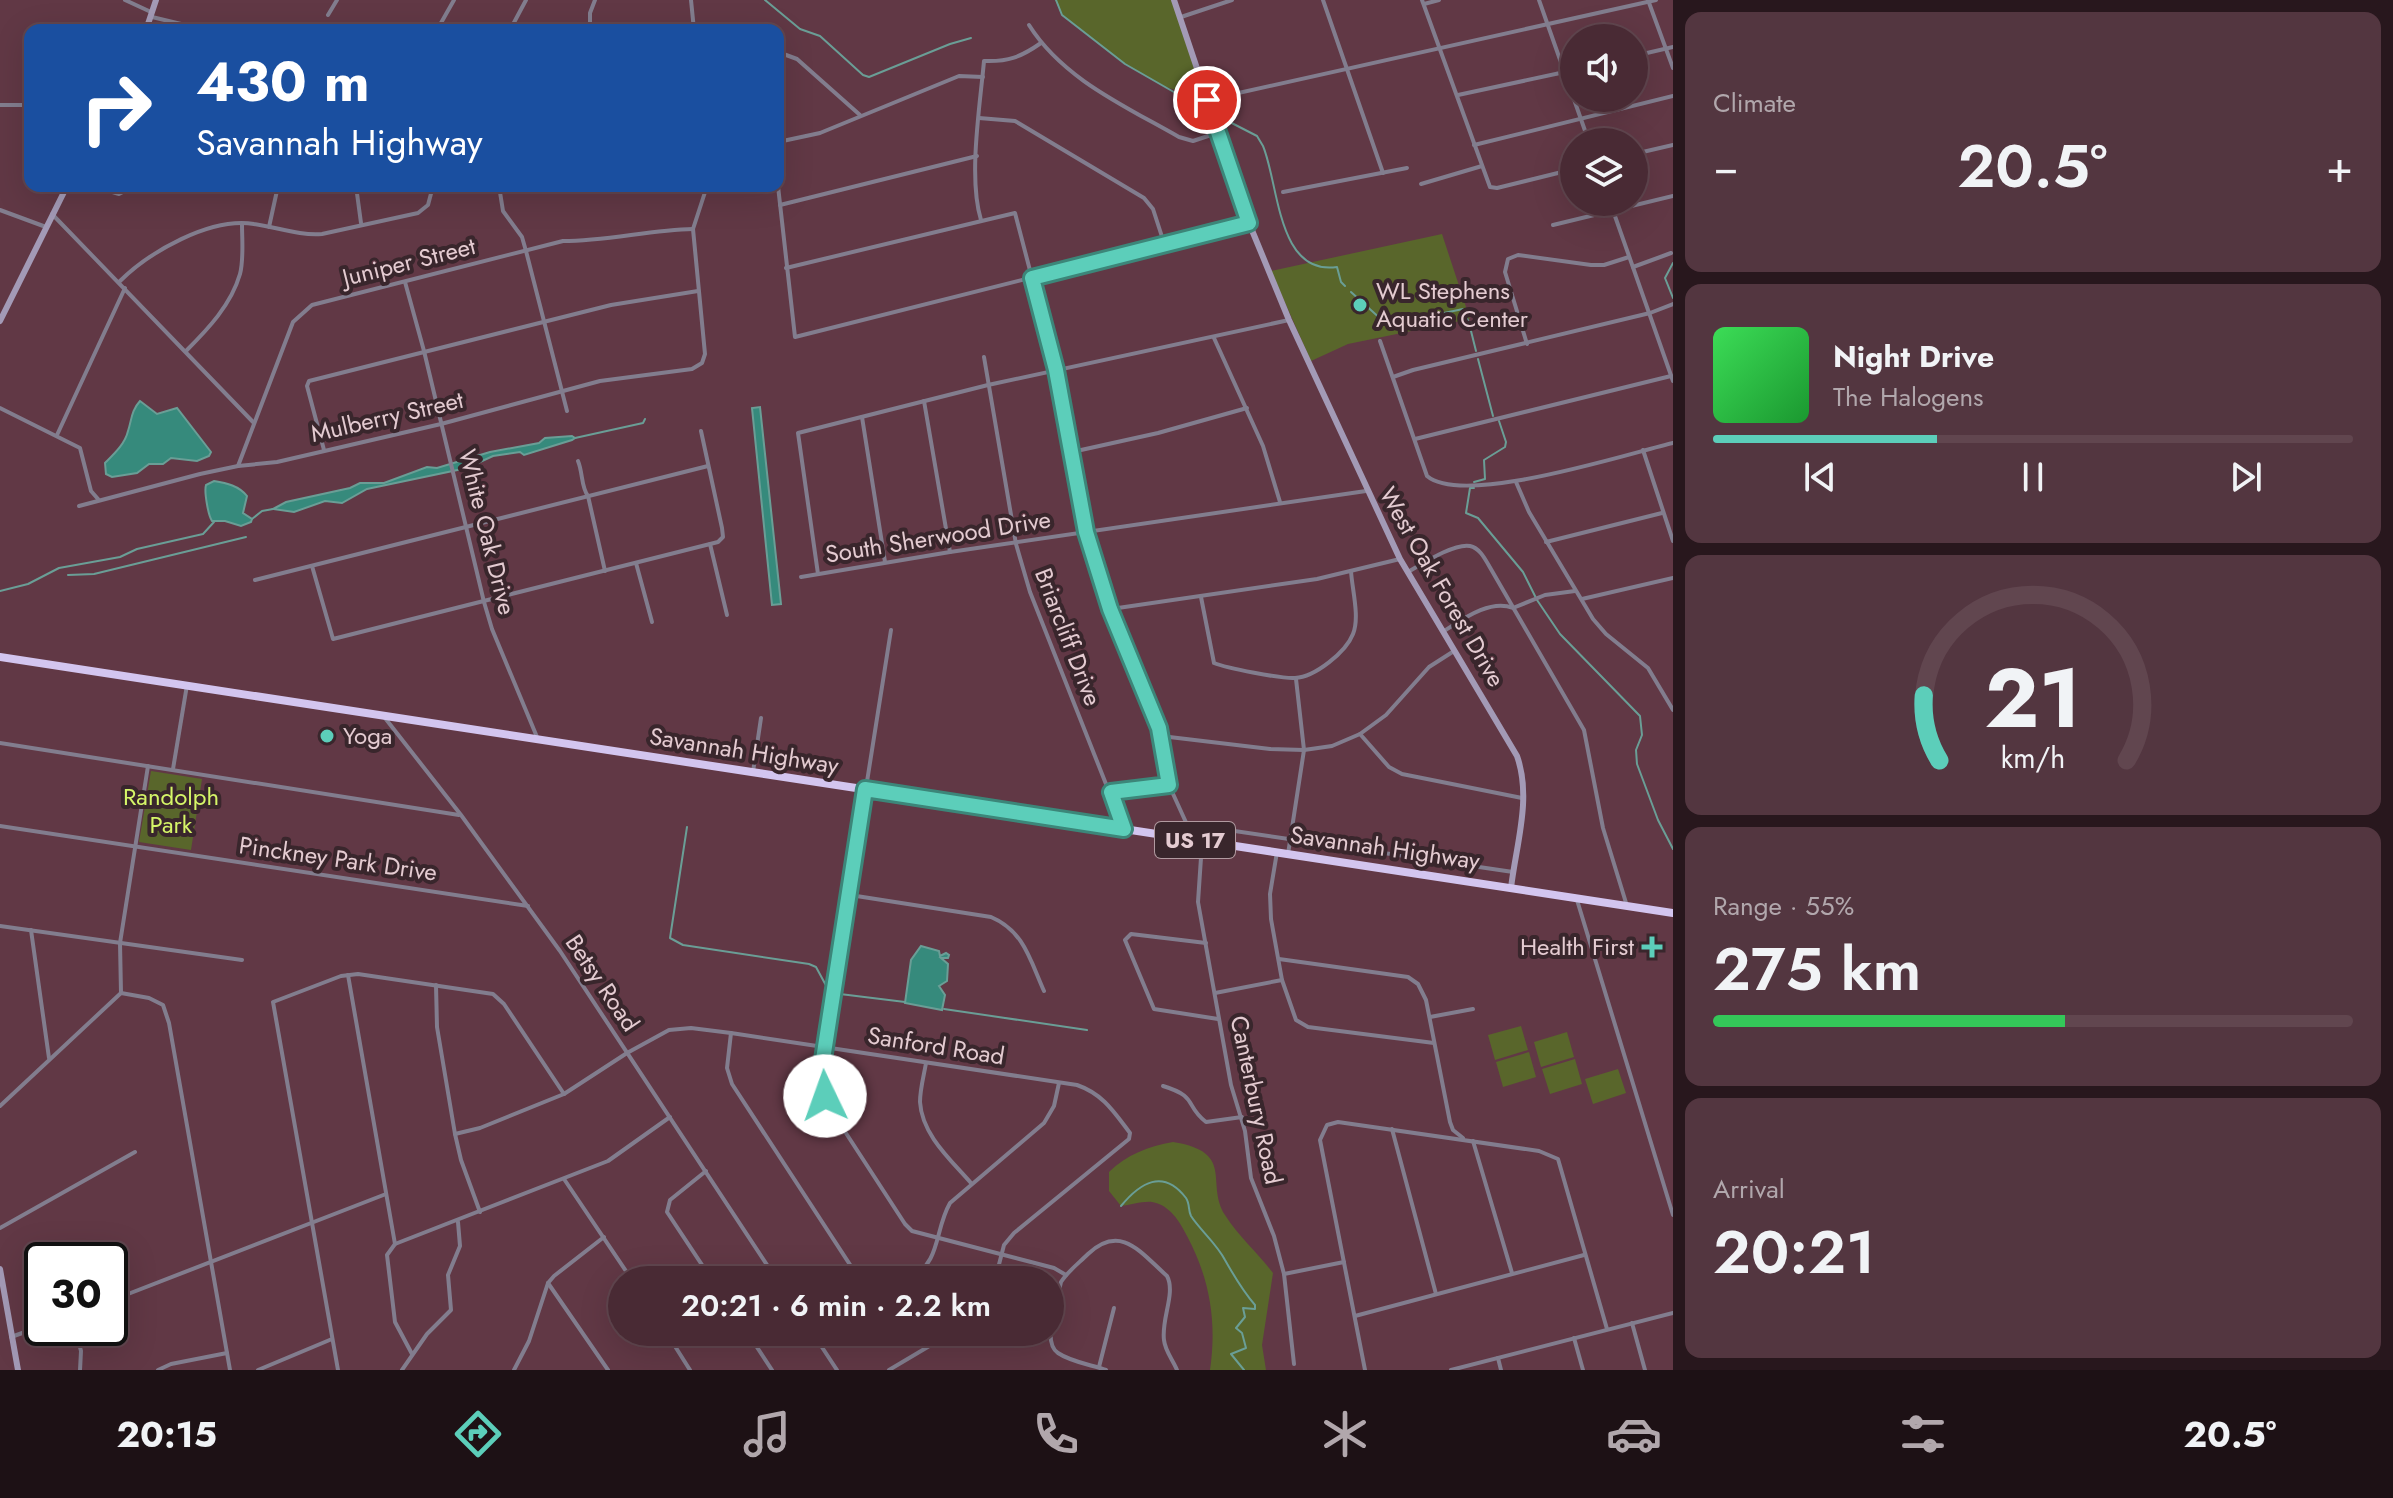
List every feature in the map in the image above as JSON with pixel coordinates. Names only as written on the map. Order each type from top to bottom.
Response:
[{"type":"highway","name":"Savannah Highway","points":[[0,657],[1673,913]]},
{"type":"main road","points":[[149,24],[156,0]]},
{"type":"main road","name":"West Oak Forest Drive","points":[[1174,0],[1266,267],[1366,491],[1400,559],[1517,756],[1523,774],[1524,798],[1511,888]]},
{"type":"main road","points":[[0,321],[64,192]]},
{"type":"main road","points":[[0,1269],[3,1306],[18,1370]]},
{"type":"street","points":[[125,0],[153,15],[185,24]]},
{"type":"street","points":[[328,15],[337,0]]},
{"type":"street","points":[[440,24],[454,0]]},
{"type":"street","points":[[513,24],[526,0]]},
{"type":"street","points":[[590,24],[595,0]]},
{"type":"street","points":[[691,0],[693,24]]},
{"type":"street","points":[[1179,18],[1232,0]]},
{"type":"street","points":[[1323,0],[1383,173]]},
{"type":"street","points":[[1439,0],[1423,2],[1490,187],[1497,188],[1560,172]]},
{"type":"street","points":[[1539,0],[1560,60]]},
{"type":"street","points":[[1207,100],[1656,0]]},
{"type":"street","points":[[1648,1],[1673,68]]},
{"type":"street","points":[[1029,25],[1041,43],[1077,78],[1179,137],[1193,141],[1218,133]]},
{"type":"street","points":[[981,221],[976,196],[984,61],[1016,59],[1041,43]]},
{"type":"street","points":[[1648,53],[1673,47]]},
{"type":"street","points":[[784,54],[797,59],[860,115]]},
{"type":"street","points":[[1458,95],[1560,73]]},
{"type":"street","points":[[784,141],[810,137],[959,76],[983,77]]},
{"type":"street","points":[[1474,145],[1673,96]]},
{"type":"street","points":[[0,104],[24,105]]},
{"type":"street","points":[[1579,112],[1585,128]]},
{"type":"street","points":[[979,118],[1015,121],[1144,198],[1153,209],[1165,246]]},
{"type":"street","points":[[1648,151],[1673,145]]},
{"type":"street","points":[[780,205],[977,156]]},
{"type":"street","points":[[1421,184],[1482,166]]},
{"type":"street","points":[[1283,192],[1407,168]]},
{"type":"street","points":[[269,227],[277,192]]},
{"type":"street","points":[[357,192],[361,224]]},
{"type":"street","points":[[119,282],[162,249],[214,226],[242,223],[316,235],[418,213],[428,205],[431,192]]},
{"type":"street","points":[[500,192],[503,211],[522,237],[567,411]]},
{"type":"street","points":[[324,450],[307,386],[309,381],[545,320],[611,305],[698,291],[693,229],[705,192]]},
{"type":"street","points":[[779,192],[795,337],[1249,223]]},
{"type":"street","points":[[1648,202],[1673,196]]},
{"type":"street","points":[[0,210],[46,227]]},
{"type":"street","points":[[786,268],[1015,213],[1056,370],[1086,532],[1110,609],[1161,736],[1169,785],[1198,840]]},
{"type":"street","points":[[52,214],[253,422]]},
{"type":"street","points":[[1553,225],[1592,216]]},
{"type":"street","points":[[1415,439],[1672,378],[1615,216]]},
{"type":"street","points":[[186,351],[212,326],[236,283],[242,264],[242,223]]},
{"type":"street","name":"Juniper Street","points":[[238,466],[293,322],[312,305],[563,241],[594,241],[693,229]]},
{"type":"street","points":[[1633,267],[1671,253]]},
{"type":"street","points":[[1527,344],[1505,272],[1508,259],[1518,255],[1604,265],[1629,257]]},
{"type":"street","name":"White Oak Drive","points":[[405,282],[484,602],[538,740]]},
{"type":"street","points":[[57,435],[125,288]]},
{"type":"street","name":"Mulberry Street","points":[[79,506],[238,466],[277,462],[441,424],[600,381],[692,369],[702,363],[704,343],[698,291]]},
{"type":"street","points":[[1393,377],[1650,313],[1673,304]]},
{"type":"street","points":[[818,574],[798,433],[988,385],[1289,320]]},
{"type":"street","points":[[1214,337],[1263,446],[1280,502]]},
{"type":"street","points":[[1380,341],[1427,476],[1437,483],[1473,486],[1516,482],[1673,443]]},
{"type":"street","name":"Briarcliff Drive","points":[[984,357],[1016,544],[1030,592],[1124,829]]},
{"type":"street","points":[[924,401],[950,552]]},
{"type":"street","points":[[0,408],[80,448],[92,494],[100,500]]},
{"type":"street","points":[[1072,452],[1158,433],[1247,408]]},
{"type":"street","points":[[862,417],[885,562]]},
{"type":"street","points":[[312,566],[333,639],[718,542],[723,537],[701,431]]},
{"type":"street","points":[[1643,450],[1673,541]]},
{"type":"street","points":[[578,461],[584,475],[584,489],[605,571]]},
{"type":"street","points":[[255,580],[708,466]]},
{"type":"street","points":[[1516,482],[1529,512],[1575,591],[1603,630],[1648,668],[1673,710]]},
{"type":"street","name":"South Sherwood Drive","points":[[801,577],[1366,491]]},
{"type":"street","points":[[1546,542],[1662,513]]},
{"type":"street","points":[[710,544],[727,615]]},
{"type":"street","points":[[1408,572],[1459,546],[1470,546],[1479,551],[1584,730],[1603,828],[1627,906]]},
{"type":"street","points":[[1110,609],[1317,579],[1400,559]]},
{"type":"street","points":[[636,563],[652,622]]},
{"type":"street","points":[[1201,596],[1214,663],[1296,679],[1331,662],[1353,635],[1351,571]]},
{"type":"street","points":[[1581,599],[1673,578]]},
{"type":"street","points":[[1444,631],[1473,612],[1507,606],[1513,608],[1545,595],[1575,591]]},
{"type":"street","points":[[891,630],[822,1082],[829,1107],[905,1224],[918,1235],[1054,1268],[1066,1275]]},
{"type":"street","points":[[1161,736],[1270,749],[1304,750],[1332,746],[1360,734],[1386,715],[1429,667],[1456,650]]},
{"type":"street","points":[[1288,854],[1304,750],[1296,679]]},
{"type":"street","points":[[173,769],[187,685]]},
{"type":"street","name":"Betsy Road","points":[[384,716],[528,906],[768,1266]]},
{"type":"street","points":[[753,774],[761,718]]},
{"type":"street","points":[[1360,734],[1389,767],[1402,774],[1524,798]]},
{"type":"street","points":[[0,743],[461,815]]},
{"type":"street","points":[[0,1106],[121,993],[120,943],[148,765]]},
{"type":"street","points":[[1111,792],[1169,785]]},
{"type":"street","points":[[1187,824],[1513,872]]},
{"type":"street","name":"Pinckney Park Drive","points":[[0,826],[528,906]]},
{"type":"street","name":"Canterbury Road","points":[[1198,840],[1198,902],[1231,1085],[1242,1117],[1251,1178],[1274,1236],[1284,1274],[1294,1364]]},
{"type":"street","points":[[1277,852],[1270,906],[1282,980],[1296,1020],[1308,1027],[1434,1043]]},
{"type":"street","points":[[850,895],[991,917],[1002,922],[1018,934],[1044,991]]},
{"type":"street","points":[[1576,898],[1673,1215]]},
{"type":"street","points":[[0,926],[242,960]]},
{"type":"street","points":[[31,930],[49,1058]]},
{"type":"street","points":[[1206,943],[1131,934],[1125,940],[1154,1009],[1219,1019]]},
{"type":"street","points":[[1279,959],[1408,977],[1418,984],[1424,993],[1430,1017],[1450,1122],[1453,1130],[1465,1140]]},
{"type":"street","points":[[338,1370],[273,1002],[358,974],[497,996],[564,1094]]},
{"type":"street","points":[[348,975],[395,1244]]},
{"type":"street","points":[[1215,993],[1282,980]]},
{"type":"street","points":[[436,985],[437,1027],[455,1134],[480,1212]]},
{"type":"street","points":[[121,993],[149,998],[163,1005],[169,1023],[230,1370]]},
{"type":"street","points":[[1430,1017],[1473,1009]]},
{"type":"street","name":"Sanford Road","points":[[455,1134],[480,1128],[564,1094],[658,1034],[677,1028],[731,1033],[1077,1085],[1095,1093],[1106,1101],[1130,1133],[1129,1139],[1014,1233],[1004,1245],[1001,1255]]},
{"type":"street","points":[[731,1033],[727,1068],[732,1084],[851,1266]]},
{"type":"street","points":[[926,1063],[920,1099],[928,1131],[971,1183]]},
{"type":"street","points":[[926,1266],[939,1240],[945,1212],[958,1194],[1044,1123],[1054,1106],[1059,1083]]},
{"type":"street","points":[[1163,1086],[1188,1096],[1197,1114],[1206,1122],[1242,1117]]},
{"type":"street","points":[[412,1354],[395,1322],[387,1255],[395,1244],[608,1161],[670,1117]]},
{"type":"street","points":[[1365,1370],[1321,1135],[1327,1125],[1338,1122],[1539,1151],[1558,1159],[1607,1329]]},
{"type":"street","points":[[1392,1129],[1436,1294]]},
{"type":"street","points":[[1473,1141],[1512,1274]]},
{"type":"street","points":[[0,1228],[135,1152]]},
{"type":"street","points":[[703,1266],[667,1212],[667,1206],[670,1200],[706,1171]]},
{"type":"street","points":[[1663,1179],[1673,1176]]},
{"type":"street","points":[[564,1179],[623,1266]]},
{"type":"street","points":[[128,1294],[386,1194]]},
{"type":"street","points":[[402,1370],[451,1310],[448,1275],[460,1246],[458,1222]]},
{"type":"street","points":[[514,1370],[529,1341],[548,1283],[604,1237]]},
{"type":"street","points":[[1106,1370],[1058,1353],[1052,1346],[1050,1335],[1061,1282],[1098,1245],[1115,1239],[1131,1245],[1171,1283],[1164,1315],[1164,1343],[1177,1370]]},
{"type":"street","points":[[998,1266],[1001,1255]]},
{"type":"street","points":[[1355,1316],[1584,1255]]},
{"type":"street","points":[[1284,1274],[1344,1262]]},
{"type":"street","points":[[548,1283],[608,1370]]},
{"type":"street","points":[[1099,1367],[1114,1308]]},
{"type":"street","points":[[1451,1370],[1673,1313]]},
{"type":"street","points":[[1632,1323],[1645,1370]]},
{"type":"street","points":[[11,1337],[24,1332]]},
{"type":"street","points":[[1574,1338],[1583,1370]]},
{"type":"street","points":[[258,1370],[332,1339]]},
{"type":"street","points":[[80,1346],[80,1370]]},
{"type":"street","points":[[675,1346],[690,1370]]},
{"type":"street","points":[[756,1346],[772,1370]]},
{"type":"street","points":[[821,1346],[837,1370]]},
{"type":"street","points":[[889,1370],[929,1346]]},
{"type":"street","points":[[158,1370],[171,1364],[227,1353]]},
{"type":"street","points":[[1498,1358],[1501,1370]]},
{"type":"green space","points":[[1055,0],[1174,0],[1207,100],[1166,87],[1125,64],[1062,15]]},
{"type":"green space","points":[[1442,234],[1470,319],[1348,344],[1311,361],[1271,271]]},
{"type":"green space","name":"Randolph Park","points":[[151,771],[202,779],[191,850],[139,842]]},
{"type":"green space","points":[[1521,1026],[1528,1050],[1495,1060],[1488,1035]]},
{"type":"green space","points":[[1567,1032],[1574,1057],[1541,1067],[1534,1042]]},
{"type":"green space","points":[[1529,1052],[1536,1077],[1503,1087],[1496,1062]]},
{"type":"green space","points":[[1575,1059],[1582,1084],[1550,1094],[1542,1069]]},
{"type":"green space","points":[[1618,1069],[1626,1093],[1593,1104],[1585,1079]]},
{"type":"green space","points":[[1173,1142],[1193,1147],[1212,1161],[1225,1215],[1273,1273],[1262,1345],[1266,1370],[1210,1370],[1213,1335],[1210,1301],[1201,1268],[1184,1231],[1174,1215],[1164,1207],[1148,1202],[1121,1206],[1109,1191],[1109,1172],[1116,1166],[1138,1152]]},
{"type":"shaded area","points":[[140,401],[157,414],[177,408],[211,452],[209,456],[197,461],[171,458],[163,464],[149,464],[137,473],[112,477],[106,474],[105,463],[124,440]]},
{"type":"shaded area","points":[[760,407],[781,604],[772,605],[752,408]]},
{"type":"shaded area","points":[[545,438],[575,438],[572,440],[524,455],[520,452],[493,456],[467,468],[367,489],[342,503],[325,501],[294,512],[273,509],[286,502],[360,483],[384,483],[427,467],[437,468],[490,452],[539,443]]},
{"type":"shaded area","points":[[214,481],[232,486],[247,496],[243,513],[252,519],[251,522],[241,526],[212,521],[206,485]]},
{"type":"shaded area","points":[[921,946],[939,951],[940,956],[949,955],[948,958],[941,958],[948,964],[947,981],[939,986],[945,995],[942,1010],[905,1003],[911,960]]},
{"type":"waterway","points":[[765,0],[800,29],[820,36],[869,77],[971,38]]},
{"type":"waterway","points":[[1056,0],[1062,15],[1125,64],[1200,107],[1205,106]]},
{"type":"waterway","points":[[1213,104],[1220,117],[1257,136],[1263,146],[1291,243],[1302,257],[1317,266],[1337,267],[1345,286]]},
{"type":"waterway","points":[[1673,263],[1665,278],[1673,298]]},
{"type":"waterway","points":[[1351,292],[1383,321],[1396,323],[1463,309],[1476,351]]},
{"type":"waterway","points":[[1478,359],[1493,416]]},
{"type":"waterway","points":[[575,438],[643,423],[645,419]]},
{"type":"waterway","points":[[1474,482],[1485,479],[1484,460],[1505,447],[1499,421]]},
{"type":"waterway","points":[[1474,488],[1470,488],[1466,513],[1478,518],[1523,572],[1560,634],[1640,716],[1642,735],[1636,750],[1637,764],[1658,820],[1673,849]]},
{"type":"waterway","points":[[252,519],[262,511],[273,509]]},
{"type":"waterway","points":[[0,591],[28,584],[59,568],[120,557],[137,549],[203,534],[214,522]]},
{"type":"waterway","points":[[68,575],[94,574],[246,537]]},
{"type":"waterway","points":[[687,827],[670,938],[683,945],[809,964],[816,967],[829,991]]},
{"type":"waterway","points":[[840,994],[905,1002]]},
{"type":"waterway","points":[[944,1009],[1087,1030]]},
{"type":"waterway","points":[[1121,1206],[1144,1185],[1160,1181],[1169,1183],[1186,1198],[1191,1216],[1218,1248],[1255,1305],[1255,1309],[1243,1308],[1245,1317],[1236,1328],[1242,1333],[1246,1348],[1231,1354],[1244,1370]]},
{"type":"place","name":"WL Stephens Aquatic Center","points":[[1360,305]]},
{"type":"place","name":"Yoga","points":[[327,736]]},
{"type":"place","name":"Health First","points":[[1652,947]]},
{"type":"route","points":[[825,1096],[822,1066],[865,789],[1124,829],[1111,792],[1169,785],[1159,728],[1110,609],[1086,532],[1056,370],[1032,278],[1249,223],[1207,100]]}]
